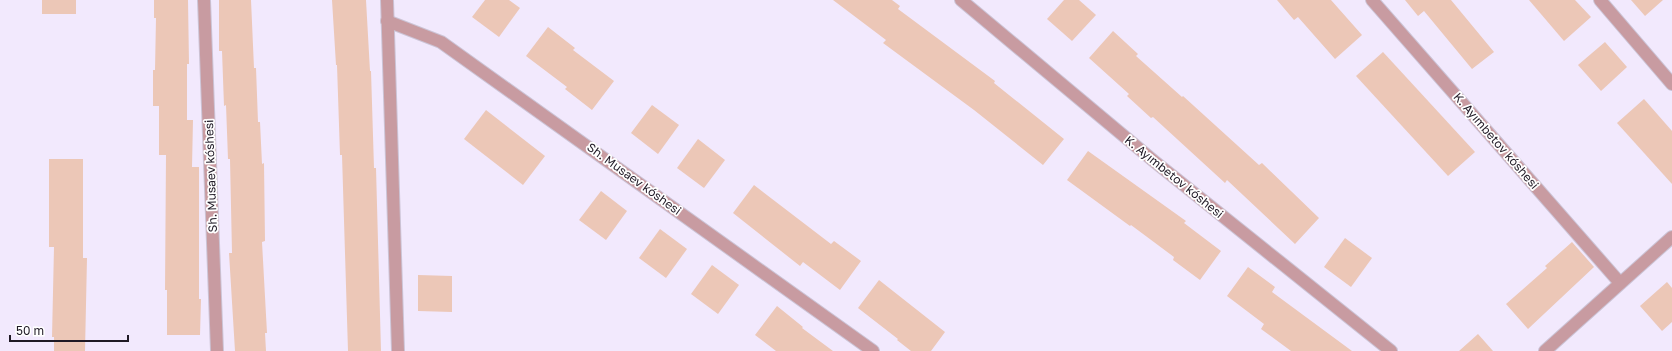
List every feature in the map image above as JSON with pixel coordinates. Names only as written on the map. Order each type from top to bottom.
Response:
[{"type":"street","name":"Sh. Musaev kóshesi","points":[[204,0],[218,351]]},
{"type":"street","points":[[387,0],[398,351]]},
{"type":"street","name":"K. Ayımbetov kóshesi","points":[[961,0],[1155,162],[1391,351]]},
{"type":"street","name":"K. Ayımbetov kóshesi","points":[[1372,0],[1620,283]]},
{"type":"street","points":[[1600,0],[1672,84]]},
{"type":"street","name":"Sh. Musaev kóshesi","points":[[387,21],[441,42],[873,351]]},
{"type":"street","points":[[1545,351],[1672,237]]},
{"type":"building","points":[[42,0],[76,0],[76,14],[42,14]]},
{"type":"building","points":[[154,0],[188,0],[189,64],[187,64],[187,120],[193,120],[192,167],[199,167],[199,299],[201,299],[200,335],[167,335],[167,290],[165,290],[166,155],[159,155],[159,106],[153,106],[153,70],[155,70],[156,18],[154,18]]},
{"type":"building","points":[[219,0],[251,0],[258,122],[260,122],[262,164],[264,163],[265,241],[262,242],[267,333],[265,333],[266,351],[235,351],[229,253],[232,253],[230,159],[228,159],[226,105],[224,106],[222,51],[219,51]]},
{"type":"building","points":[[332,0],[366,0],[371,71],[374,168],[376,168],[381,351],[348,351],[342,155],[340,155],[337,65]]},
{"type":"building","points":[[485,0],[509,0],[520,8],[499,37],[472,17]]},
{"type":"building","points":[[833,0],[892,0],[900,6],[898,9],[995,81],[994,83],[1064,139],[1043,165],[974,110],[883,43],[886,40]]},
{"type":"building","points":[[1064,0],[1079,0],[1096,15],[1072,41],[1047,19]]},
{"type":"building","points":[[1277,0],[1331,0],[1362,35],[1335,59],[1298,17],[1294,20]]},
{"type":"building","points":[[1405,0],[1451,0],[1494,52],[1472,69],[1424,11],[1418,16]]},
{"type":"building","points":[[1529,0],[1575,0],[1591,17],[1564,41]]},
{"type":"building","points":[[1631,0],[1663,0],[1645,16]]},
{"type":"building","points":[[548,27],[575,48],[573,50],[614,81],[592,110],[565,89],[567,87],[526,56]]},
{"type":"building","points":[[1113,31],[1138,54],[1136,56],[1182,97],[1183,96],[1259,165],[1262,163],[1319,218],[1295,244],[1227,180],[1225,183],[1153,117],[1151,118],[1127,96],[1129,94],[1089,58]]},
{"type":"building","points":[[1605,42],[1627,67],[1601,91],[1578,65]]},
{"type":"building","points":[[1383,52],[1475,152],[1448,176],[1356,76]]},
{"type":"building","points":[[1644,99],[1672,131],[1672,184],[1617,123]]},
{"type":"building","points":[[652,105],[679,125],[658,154],[631,133]]},
{"type":"building","points":[[486,110],[545,156],[523,185],[464,139]]},
{"type":"building","points":[[698,139],[725,160],[704,188],[677,168]]},
{"type":"building","points":[[1088,151],[1186,221],[1184,223],[1221,251],[1200,280],[1173,260],[1174,257],[1067,180]]},
{"type":"building","points":[[49,159],[83,159],[83,258],[87,258],[85,351],[54,351],[54,337],[52,337],[54,247],[49,247]]},
{"type":"building","points":[[754,185],[831,244],[834,241],[861,261],[840,290],[803,262],[800,266],[733,213]]},
{"type":"building","points":[[601,191],[627,211],[606,240],[579,220]]},
{"type":"building","points":[[660,229],[687,249],[666,278],[639,258]]},
{"type":"building","points":[[1345,238],[1372,258],[1351,287],[1324,267]]},
{"type":"building","points":[[1572,242],[1594,267],[1528,329],[1506,304],[1547,268],[1545,266]]},
{"type":"building","points":[[712,265],[739,285],[718,314],[691,294]]},
{"type":"building","points":[[1248,267],[1275,287],[1272,292],[1352,351],[1291,351],[1261,329],[1264,324],[1227,296]]},
{"type":"building","points":[[418,275],[452,276],[452,312],[418,311]]},
{"type":"building","points":[[879,280],[945,332],[931,351],[911,351],[858,308]]},
{"type":"building","points":[[1667,282],[1672,288],[1672,322],[1662,331],[1640,306]]},
{"type":"building","points":[[777,306],[803,327],[802,328],[833,351],[776,351],[755,335]]},
{"type":"building","points":[[1478,334],[1493,351],[1459,351]]}]
